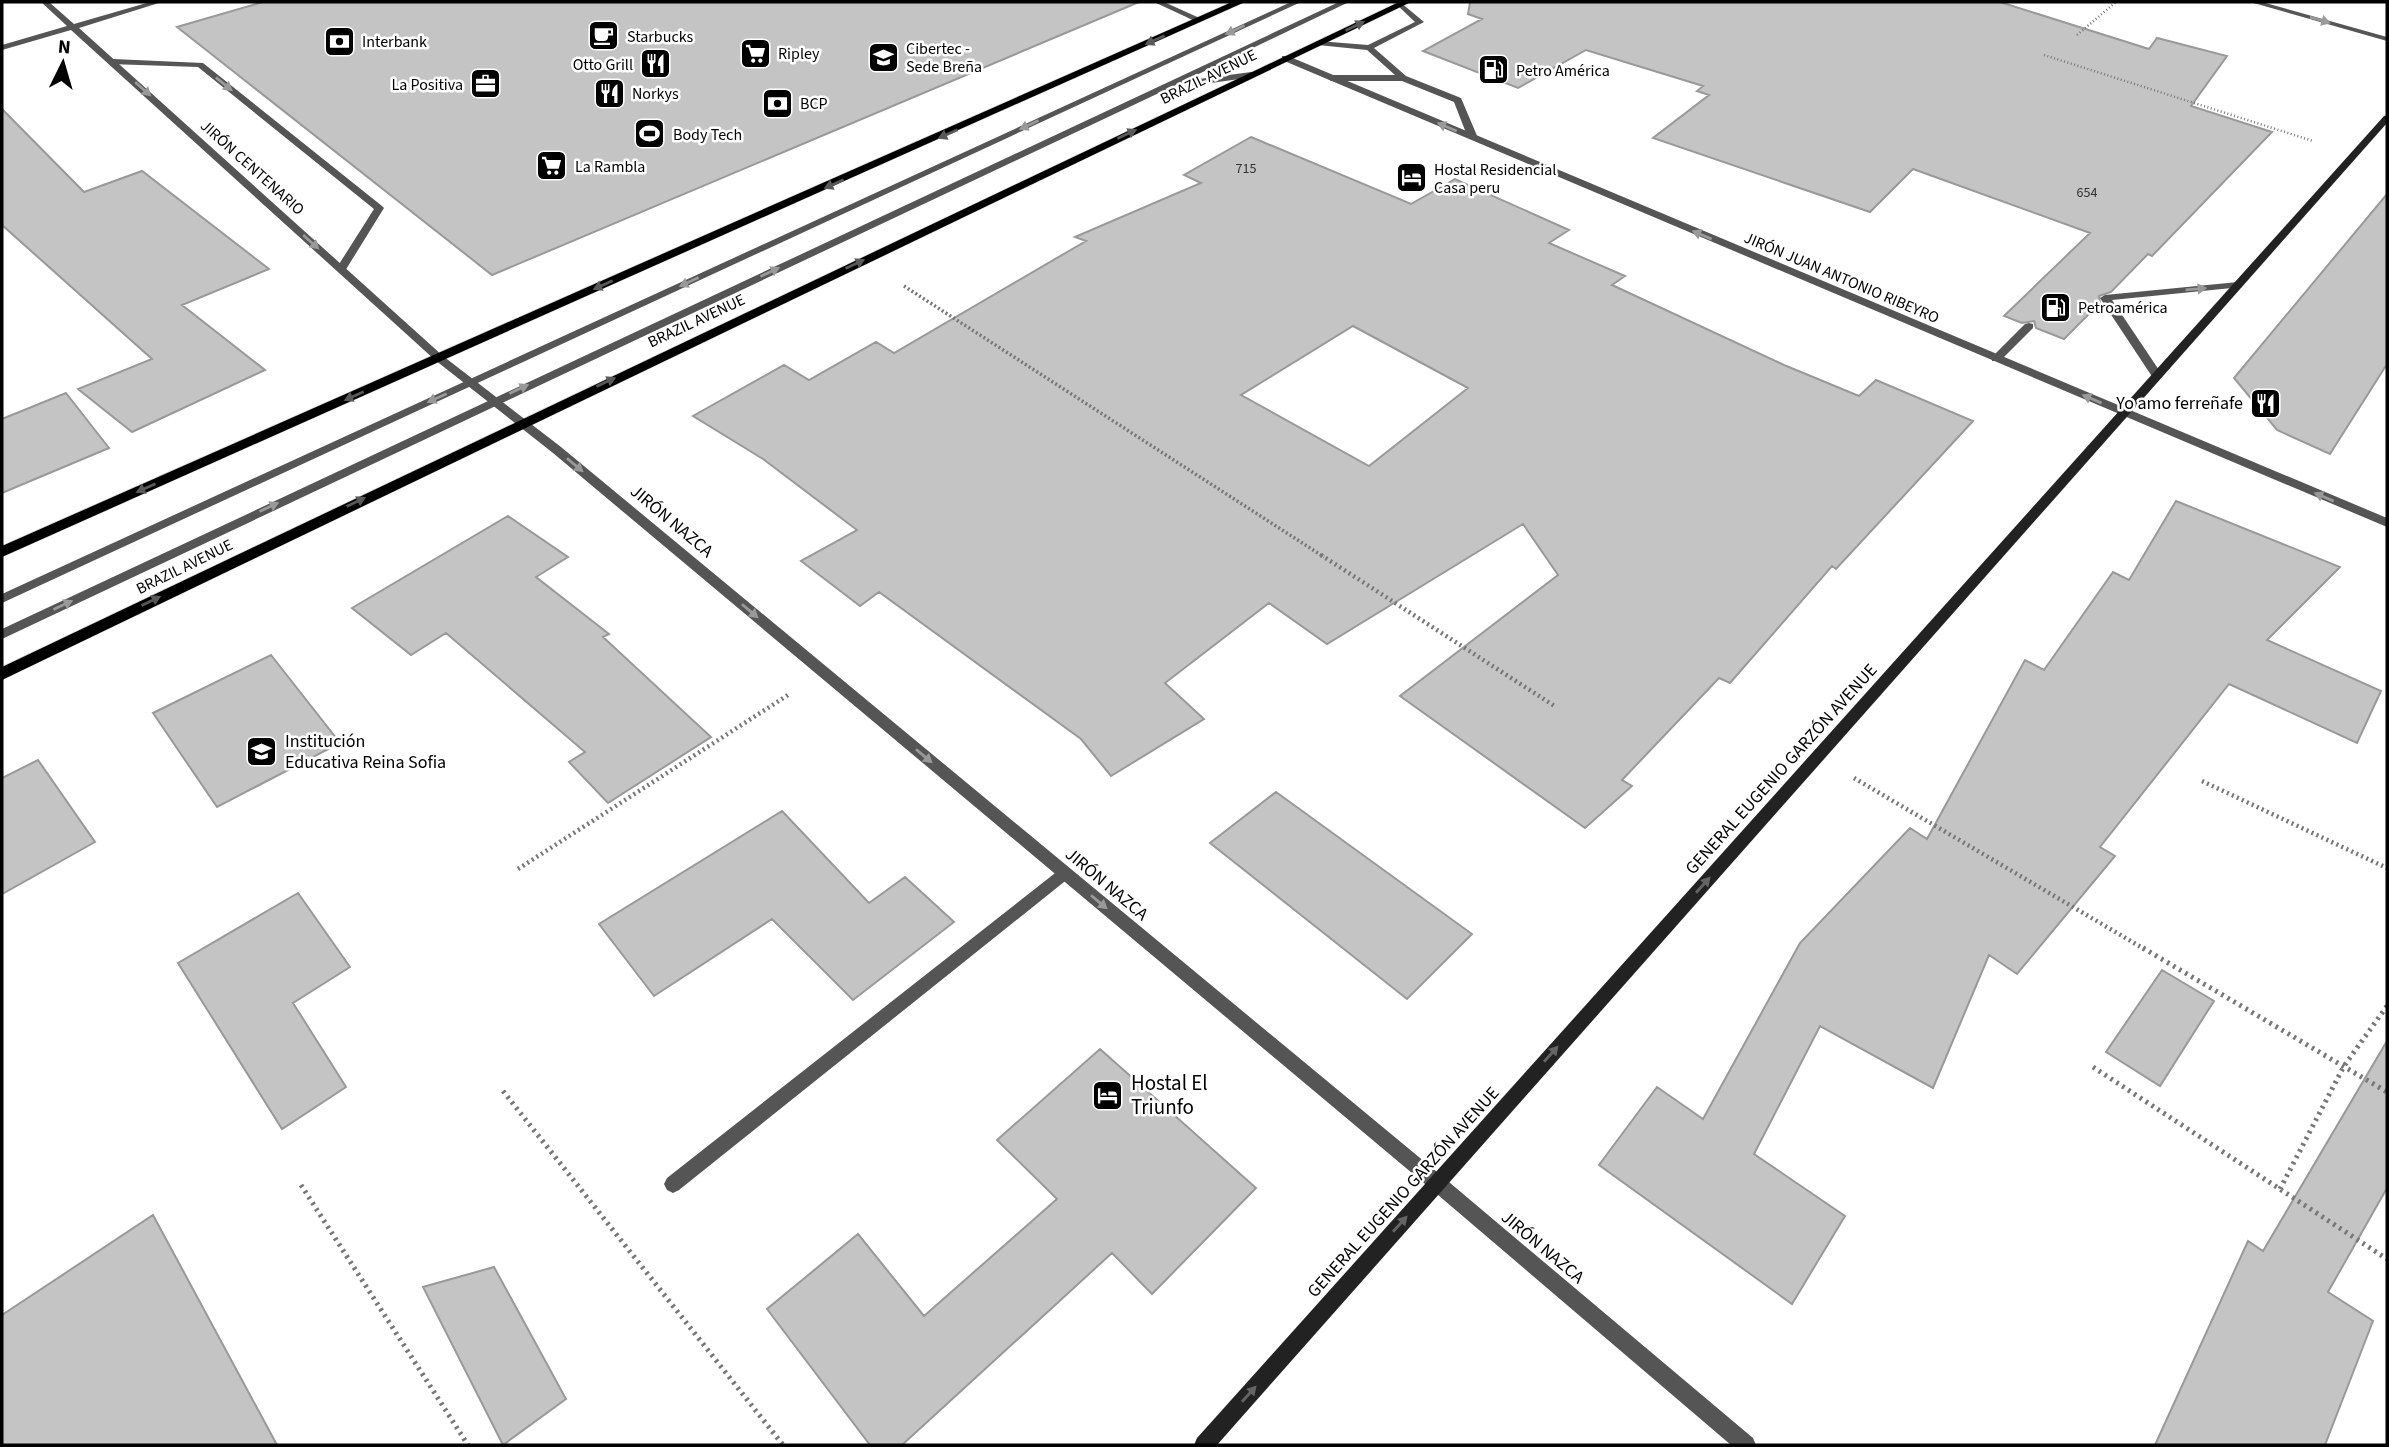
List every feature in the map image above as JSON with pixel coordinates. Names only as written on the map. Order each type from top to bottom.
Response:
[{"type":"main road","points":[[2,552],[1240,2]]},
{"type":"main road","name":"BRAZIL AVENUE","points":[[2,674],[522,422],[1403,3]]},
{"type":"main road","name":"GENERAL EUGENIO GARZÓN AVENUE","points":[[1204,1445],[2387,118]]},
{"type":"street","name":"JIRÓN CENTENARIO","points":[[45,2],[75,26],[439,358]]},
{"type":"street","points":[[2,48],[158,2]]},
{"type":"street","points":[[1158,2],[1200,20]]},
{"type":"street","name":"BRAZIL AVENUE","points":[[2,599],[1297,2]]},
{"type":"street","name":"BRAZIL AVENUE","points":[[2,634],[1345,2]]},
{"type":"street","points":[[2254,2],[2387,39]]},
{"type":"street","points":[[1318,43],[1369,48],[1420,22],[1403,3]]},
{"type":"street","points":[[1369,48],[1403,78],[1458,100],[1474,138]]},
{"type":"street","name":"JIRÓN JUAN ANTONIO RIBEYRO","points":[[1285,58],[2387,523]]},
{"type":"street","points":[[113,62],[200,65],[379,208],[341,269]]},
{"type":"street","points":[[1170,86],[1251,75]]},
{"type":"street","points":[[1331,78],[1403,78]]},
{"type":"street","points":[[2157,376],[2105,298],[2238,285]]},
{"type":"street","points":[[1996,359],[2029,326]]},
{"type":"street","name":"JIRÓN NAZCA","points":[[439,358],[522,422],[823,672],[1437,1183],[1746,1445]]},
{"type":"street","points":[[673,1184],[1065,874]]},
{"type":"path","points":[[2077,36],[2116,2]]},
{"type":"path","points":[[2044,55],[2355,155]]},
{"type":"path","points":[[864,260],[1556,707]]},
{"type":"path","points":[[518,869],[823,672]]},
{"type":"path","points":[[1818,756],[2387,1091]]},
{"type":"path","points":[[2202,782],[2387,868]]},
{"type":"path","points":[[2280,1189],[2344,1066],[2387,1006]]},
{"type":"path","points":[[2093,1067],[2387,1259]]},
{"type":"path","points":[[503,1091],[783,1445]]},
{"type":"path","points":[[301,1185],[468,1445]]},
{"type":"building","name":"La Rambla","points":[[263,2],[1139,2],[492,275],[177,27]]},
{"type":"building","points":[[1470,2],[2000,2],[2149,49],[2157,38],[2227,56],[2191,106],[2272,132],[2152,256],[2148,254],[2111,292],[2099,296],[2100,303],[2064,339],[2036,328],[2034,321],[2022,323],[2004,316],[2090,233],[1913,169],[1870,212],[1653,138],[1709,95],[1697,91],[1703,86],[1586,50],[1518,88],[1423,51],[1482,19],[1468,14]]},
{"type":"building","points":[[2,109],[84,192],[142,171],[269,269],[182,305],[265,370],[132,432],[78,389],[152,359],[2,225]]},
{"type":"building","points":[[1251,137],[1411,204],[1455,179],[1569,230],[1549,243],[1625,276],[1612,285],[1784,365],[1859,396],[1876,380],[1973,421],[1836,569],[1832,566],[1730,683],[1719,678],[1622,780],[1632,786],[1585,828],[1400,696],[1558,575],[1523,524],[1327,644],[1269,603],[1165,683],[1204,719],[1111,776],[1081,739],[879,592],[860,606],[801,561],[857,530],[763,459],[693,416],[784,365],[809,380],[876,342],[894,353],[1086,241],[1075,237],[1201,183],[1184,175]],"holes":[[[1353,326],[1468,388],[1369,466],[1241,395]]]},
{"type":"building","points":[[2387,194],[2387,364],[2330,454],[2277,430],[2234,378]]},
{"type":"building","points":[[66,393],[109,448],[2,493],[2,419]]},
{"type":"building","points":[[2176,501],[2340,567],[2267,640],[2381,691],[2357,743],[2229,684],[2100,847],[2115,856],[2017,974],[1989,955],[1933,1088],[1820,1026],[1754,1154],[1845,1216],[1792,1304],[1599,1165],[1657,1087],[1703,1119],[1800,943],[1910,828],[1927,839],[2025,660],[2044,670],[2113,572],[2129,580]]},
{"type":"building","points":[[508,516],[568,557],[536,577],[609,634],[603,637],[711,737],[608,803],[569,762],[585,752],[446,633],[411,655],[352,608]]},
{"type":"building","points":[[271,655],[340,743],[217,807],[153,713]]},
{"type":"building","points":[[38,760],[95,842],[2,894],[2,778]]},
{"type":"building","points":[[1276,792],[1472,934],[1407,999],[1210,843]]},
{"type":"building","points":[[782,811],[869,903],[905,877],[954,922],[853,1000],[772,919],[654,996],[599,924]]},
{"type":"building","points":[[298,893],[350,967],[293,1003],[346,1087],[282,1129],[178,963]]},
{"type":"building","points":[[2162,970],[2214,1001],[2160,1086],[2106,1052]]},
{"type":"building","points":[[2387,1041],[2387,1188],[2328,1292],[2373,1321],[2325,1445],[2155,1445],[2248,1241],[2263,1251]]},
{"type":"building","points":[[1100,1049],[1256,1188],[1152,1294],[1112,1253],[902,1445],[870,1445],[767,1309],[858,1234],[924,1316],[1057,1199],[997,1140]]},
{"type":"building","points":[[153,1215],[277,1445],[2,1445],[2,1315]]},
{"type":"building","points":[[494,1267],[566,1399],[503,1445],[423,1287]]},
{"type":"place","name":"Starbucks","points":[[604,36]]},
{"type":"place","name":"Interbank","points":[[339,41]]},
{"type":"place","name":"Ripley","points":[[755,53]]},
{"type":"place","name":"Cibertec - Sede Breña","points":[[883,57]]},
{"type":"place","name":"Otto Grill","points":[[656,64]]},
{"type":"place","name":"Petro América","points":[[1493,70]]},
{"type":"place","name":"La Positiva","points":[[486,84]]},
{"type":"place","name":"Norkys","points":[[609,93]]},
{"type":"place","name":"BCP","points":[[777,103]]},
{"type":"place","name":"Body Tech","points":[[650,134]]},
{"type":"place","name":"La Rambla","points":[[552,166]]},
{"type":"place","name":"Hostal Residencial Casa peru","points":[[1411,178]]},
{"type":"place","name":"Petroamérica","points":[[2055,307]]},
{"type":"place","name":"Yo amo ferreñafe","points":[[2266,403]]},
{"type":"place","name":"Institución Educativa Reina Sofia","points":[[262,751]]},
{"type":"place","name":"Hostal El Triunfo","points":[[1108,1095]]}]
